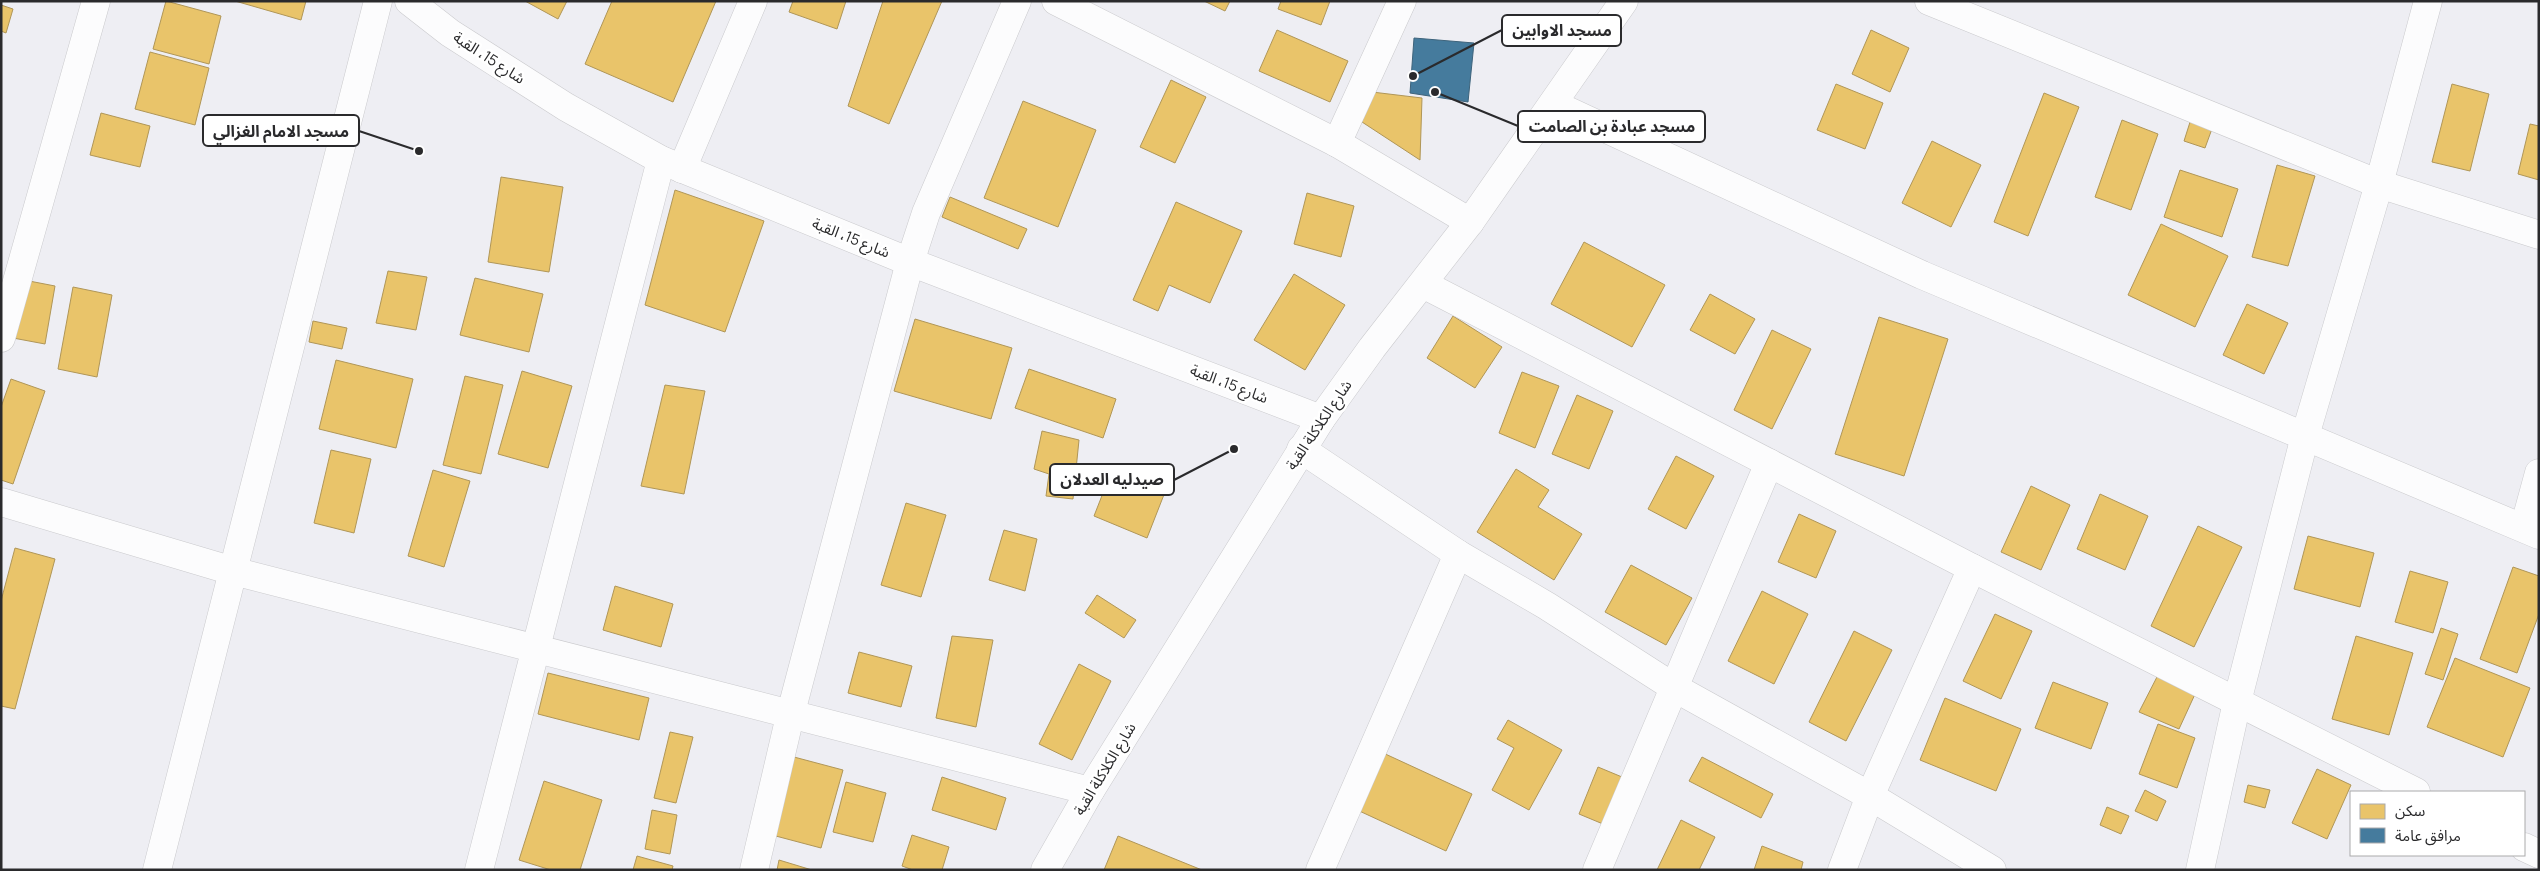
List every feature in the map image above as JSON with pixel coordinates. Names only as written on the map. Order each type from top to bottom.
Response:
[{"type":"street","points":[[1,338],[96,1]]},
{"type":"street","points":[[157,870],[378,1]]},
{"type":"street","name":"شارع 15، القبة","points":[[409,1],[450,33],[558,102],[672,164],[910,262],[1321,419]]},
{"type":"street","points":[[479,870],[537,651],[672,164],[753,1]]},
{"type":"street","points":[[754,870],[790,716],[910,262],[926,213],[1017,1]]},
{"type":"street","points":[[1056,1],[1337,143],[1470,222]]},
{"type":"street","points":[[1337,143],[1402,1]]},
{"type":"street","name":"شارع الكلاكلة القبة","points":[[1045,870],[1090,791],[1301,449],[1321,419],[1470,222],[1624,1]]},
{"type":"street","points":[[1929,1],[2379,184],[2539,235]]},
{"type":"street","points":[[2200,870],[2236,702],[2305,436],[2379,184],[2428,1]]},
{"type":"street","points":[[1553,104],[1922,275],[2532,531],[2539,473]]},
{"type":"street","points":[[1423,284],[1972,568],[2414,791]]},
{"type":"street","points":[[1301,449],[1458,554],[1547,606],[1675,688],[1870,796],[1992,870]]},
{"type":"street","points":[[1596,870],[1675,688],[1769,463]]},
{"type":"street","points":[[1,502],[233,571],[790,716],[1090,791]]},
{"type":"street","points":[[1320,870],[1458,554]]},
{"type":"street","points":[[1842,870],[1870,796],[1972,568]]},
{"type":"street","points":[[2525,847],[2539,854]]},
{"type":"building: سكن","points":[[166,1],[221,16],[209,64],[153,49]]},
{"type":"building: سكن","points":[[235,1],[306,1],[301,20]]},
{"type":"building: سكن","points":[[525,1],[567,1],[558,19]]},
{"type":"building: سكن","points":[[612,1],[716,1],[673,102],[585,64]]},
{"type":"building: سكن","points":[[793,1],[846,1],[837,29],[789,12]]},
{"type":"building: سكن","points":[[883,1],[942,1],[889,124],[848,106]]},
{"type":"building: سكن","points":[[1204,1],[1230,1],[1225,11]]},
{"type":"building: سكن","points":[[1281,1],[1330,1],[1321,25],[1278,9]]},
{"type":"building: سكن","points":[[1,5],[13,9],[6,33],[1,31]]},
{"type":"building: سكن","points":[[1277,30],[1348,61],[1330,102],[1259,71]]},
{"type":"building: سكن","points":[[1871,30],[1909,48],[1890,92],[1852,74]]},
{"type":"building: سكن","points":[[150,52],[209,68],[195,125],[135,109]]},
{"type":"building: سكن","points":[[1171,80],[1206,97],[1175,163],[1140,147]]},
{"type":"building: سكن","points":[[1836,84],[1883,103],[1865,149],[1817,130]]},
{"type":"building: سكن","points":[[2452,84],[2489,94],[2470,171],[2432,162]]},
{"type":"building: سكن","points":[[1372,92],[1422,98],[1420,160],[1362,122]]},
{"type":"building: سكن","points":[[2044,93],[2079,107],[2028,236],[1994,222]]},
{"type":"building: سكن","points":[[1023,101],[1096,130],[1058,227],[984,198]]},
{"type":"building: سكن","points":[[101,113],[150,126],[140,167],[90,155]]},
{"type":"building: سكن","points":[[2191,119],[2213,126],[2205,148],[2184,141]]},
{"type":"building: سكن","points":[[2122,120],[2158,134],[2131,210],[2095,197]]},
{"type":"building: سكن","points":[[2530,124],[2539,126],[2539,180],[2518,174]]},
{"type":"building: سكن","points":[[1932,141],[1981,165],[1951,227],[1902,203]]},
{"type":"building: سكن","points":[[2277,165],[2315,176],[2288,266],[2252,257]]},
{"type":"building: سكن","points":[[2180,170],[2238,189],[2222,237],[2164,217]]},
{"type":"building: سكن","points":[[501,177],[563,187],[549,272],[488,262]]},
{"type":"building: سكن","points":[[675,190],[764,221],[725,332],[645,305]]},
{"type":"building: سكن","points":[[1307,193],[1354,206],[1341,257],[1294,244]]},
{"type":"building: سكن","points":[[950,197],[1027,229],[1018,249],[942,217]]},
{"type":"building: سكن","points":[[1176,202],[1242,231],[1210,303],[1169,285],[1158,311],[1133,300]]},
{"type":"building: سكن","points":[[2161,224],[2228,256],[2195,327],[2128,295]]},
{"type":"building: سكن","points":[[1584,242],[1665,285],[1632,347],[1551,304]]},
{"type":"building: سكن","points":[[388,271],[427,277],[416,330],[376,323]]},
{"type":"building: سكن","points":[[1294,274],[1345,305],[1305,370],[1254,340]]},
{"type":"building: سكن","points":[[475,278],[543,294],[529,352],[460,335]]},
{"type":"building: سكن","points":[[24,280],[55,286],[45,344],[13,338]]},
{"type":"building: سكن","points":[[73,287],[112,295],[97,377],[58,369]]},
{"type":"building: سكن","points":[[1710,294],[1755,319],[1735,354],[1690,330]]},
{"type":"building: سكن","points":[[2247,304],[2288,323],[2264,374],[2223,355]]},
{"type":"building: سكن","points":[[1453,316],[1502,347],[1475,388],[1427,358]]},
{"type":"building: سكن","points":[[1879,317],[1948,339],[1904,476],[1835,454]]},
{"type":"building: سكن","points":[[915,319],[1012,348],[991,419],[894,391]]},
{"type":"building: سكن","points":[[313,321],[347,328],[342,349],[309,342]]},
{"type":"building: سكن","points":[[1772,330],[1811,349],[1772,429],[1734,410]]},
{"type":"building: سكن","points":[[336,360],[413,379],[396,448],[319,429]]},
{"type":"building: سكن","points":[[1029,369],[1116,399],[1103,438],[1015,408]]},
{"type":"building: سكن","points":[[522,371],[572,386],[548,468],[498,454]]},
{"type":"building: سكن","points":[[1522,372],[1559,386],[1535,448],[1499,433]]},
{"type":"building: سكن","points":[[465,376],[503,385],[481,474],[443,465]]},
{"type":"building: سكن","points":[[11,379],[45,391],[13,484],[1,480],[1,407]]},
{"type":"building: سكن","points":[[665,385],[705,391],[684,494],[641,486]]},
{"type":"building: سكن","points":[[1577,395],[1613,411],[1589,469],[1552,454]]},
{"type":"building: سكن","points":[[1042,431],[1079,440],[1073,499],[1046,496],[1049,474],[1034,469]]},
{"type":"building: سكن","points":[[331,450],[371,459],[354,533],[314,523]]},
{"type":"building: سكن","points":[[1676,456],[1714,476],[1686,529],[1648,509]]},
{"type":"building: سكن","points":[[1516,469],[1549,490],[1538,507],[1582,534],[1554,580],[1477,532]]},
{"type":"building: سكن","points":[[433,470],[470,481],[444,567],[408,556]]},
{"type":"building: سكن","points":[[1112,470],[1165,492],[1147,538],[1094,516]]},
{"type":"building: سكن","points":[[2031,486],[2070,505],[2041,570],[2001,552]]},
{"type":"building: سكن","points":[[2100,494],[2148,516],[2125,570],[2077,549]]},
{"type":"building: سكن","points":[[906,503],[946,515],[921,597],[881,585]]},
{"type":"building: سكن","points":[[1799,514],[1836,531],[1816,578],[1778,562]]},
{"type":"building: سكن","points":[[2198,526],[2242,547],[2194,647],[2151,626]]},
{"type":"building: سكن","points":[[1004,530],[1037,539],[1025,591],[989,580]]},
{"type":"building: سكن","points":[[2308,536],[2374,553],[2360,607],[2294,589]]},
{"type":"building: سكن","points":[[15,548],[55,559],[15,709],[1,706],[1,601]]},
{"type":"building: سكن","points":[[1631,565],[1692,598],[1666,645],[1605,612]]},
{"type":"building: سكن","points":[[2513,567],[2539,576],[2539,614],[2517,673],[2480,659]]},
{"type":"building: سكن","points":[[2410,571],[2448,582],[2433,633],[2395,622]]},
{"type":"building: سكن","points":[[615,586],[673,604],[661,647],[603,630]]},
{"type":"building: سكن","points":[[1762,591],[1808,614],[1774,684],[1728,661]]},
{"type":"building: سكن","points":[[1097,595],[1136,620],[1124,638],[1085,613]]},
{"type":"building: سكن","points":[[1995,614],[2032,631],[2001,699],[1963,681]]},
{"type":"building: سكن","points":[[2441,628],[2458,634],[2443,680],[2425,674]]},
{"type":"building: سكن","points":[[1854,631],[1892,650],[1846,741],[1809,722]]},
{"type":"building: سكن","points":[[952,636],[993,640],[976,727],[936,718]]},
{"type":"building: سكن","points":[[2356,636],[2413,653],[2389,735],[2332,719]]},
{"type":"building: سكن","points":[[859,652],[912,666],[901,707],[848,693]]},
{"type":"building: سكن","points":[[2455,658],[2530,688],[2503,757],[2427,727]]},
{"type":"building: سكن","points":[[1079,664],[1111,681],[1072,760],[1039,744]]},
{"type":"building: سكن","points":[[548,673],[649,698],[639,740],[538,714]]},
{"type":"building: سكن","points":[[2159,673],[2196,692],[2179,729],[2139,712]]},
{"type":"building: سكن","points":[[2053,682],[2108,703],[2091,749],[2035,728]]},
{"type":"building: سكن","points":[[1945,698],[2021,729],[1996,791],[1920,760]]},
{"type":"building: سكن","points":[[1508,720],[1562,750],[1529,810],[1492,790],[1514,748],[1497,739]]},
{"type":"building: سكن","points":[[2158,724],[2195,738],[2177,788],[2139,774]]},
{"type":"building: سكن","points":[[670,732],[693,737],[676,803],[654,798]]},
{"type":"building: سكن","points":[[1381,752],[1472,794],[1446,851],[1355,809]]},
{"type":"building: سكن","points":[[794,757],[843,770],[821,848],[772,835]]},
{"type":"building: سكن","points":[[1702,757],[1773,794],[1761,818],[1689,781]]},
{"type":"building: سكن","points":[[1598,767],[1622,777],[1603,824],[1579,814]]},
{"type":"building: سكن","points":[[2317,769],[2351,785],[2327,839],[2292,823]]},
{"type":"building: سكن","points":[[942,777],[1006,798],[996,830],[932,810]]},
{"type":"building: سكن","points":[[544,781],[602,800],[580,870],[551,870],[519,860]]},
{"type":"building: سكن","points":[[846,782],[886,793],[873,842],[833,832]]},
{"type":"building: سكن","points":[[2248,785],[2270,790],[2265,808],[2244,802]]},
{"type":"building: سكن","points":[[2145,790],[2166,801],[2157,821],[2135,811]]},
{"type":"building: سكن","points":[[2107,807],[2129,816],[2121,834],[2100,825]]},
{"type":"building: سكن","points":[[652,810],[677,815],[670,854],[645,849]]},
{"type":"building: سكن","points":[[1681,820],[1715,837],[1699,870],[1657,870]]},
{"type":"building: سكن","points":[[912,835],[949,847],[942,870],[913,870],[902,866]]},
{"type":"building: سكن","points":[[1118,836],[1202,870],[1104,870]]},
{"type":"building: سكن","points":[[1762,846],[1803,862],[1801,870],[1754,870]]},
{"type":"building: سكن","points":[[637,856],[673,866],[672,870],[633,870]]},
{"type":"building: سكن","points":[[779,860],[812,870],[777,870]]},
{"type":"building: مرافق عامة","points":[[1414,38],[1474,43],[1468,102],[1410,93]]},
{"type":"place","name":"مسجد الاوابين","points":[[1413,76]]},
{"type":"place","name":"مسجد عبادة بن الصامت","points":[[1435,92]]},
{"type":"place","name":"مسجد الامام الغزالي","points":[[419,151]]},
{"type":"place","name":"صيدليه العدلان","points":[[1234,449]]}]
